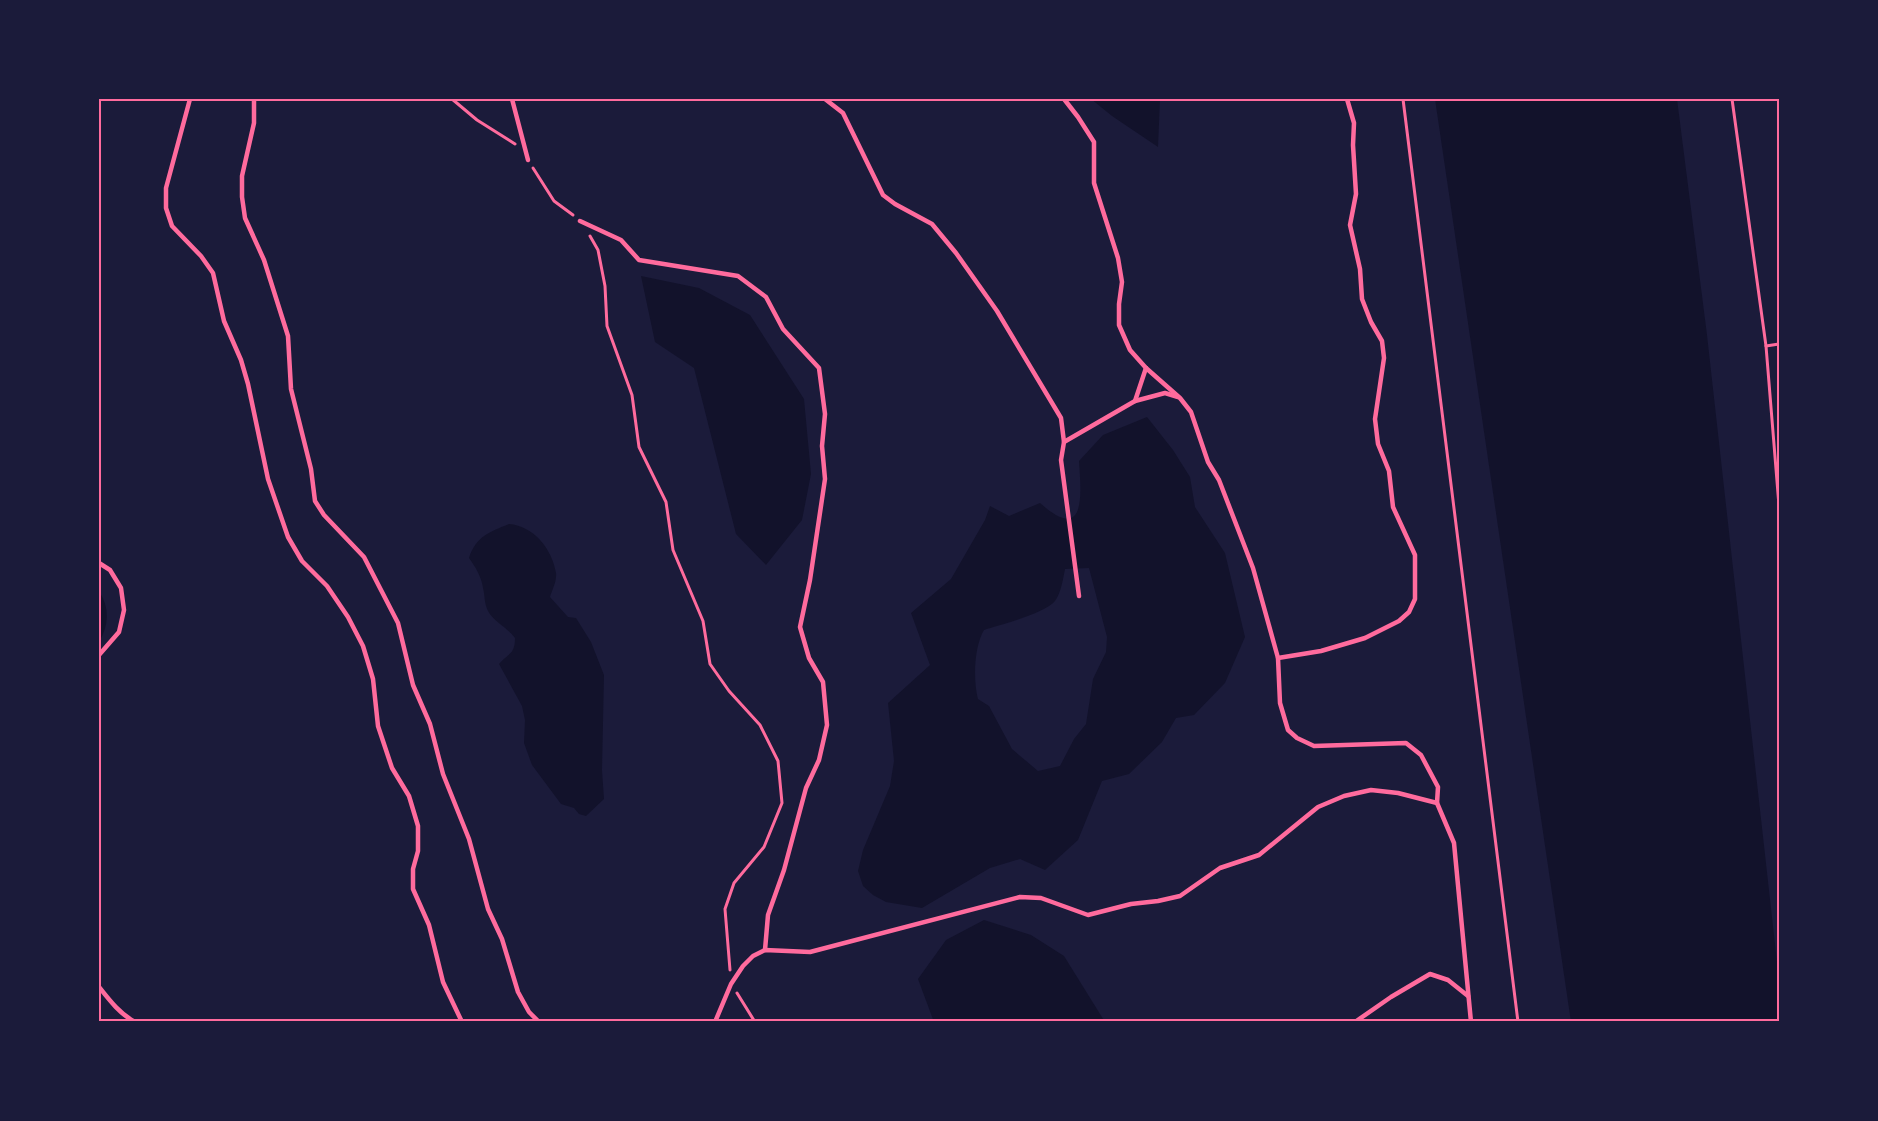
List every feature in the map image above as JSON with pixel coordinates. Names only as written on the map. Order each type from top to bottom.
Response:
[{"type":"lane","points":[[190,99],[166,188],[166,208],[172,226],[201,256],[213,273],[224,321],[241,360],[248,384],[268,479],[288,537],[303,561],[327,586],[348,617],[363,646],[373,679],[378,726],[392,768],[409,796],[418,826],[418,851],[413,869],[412,889],[429,925],[443,982],[462,1022]]},
{"type":"lane","points":[[254,99],[254,123],[242,176],[245,219],[264,260],[288,336],[291,389],[311,469],[315,501],[324,515],[364,557],[398,623],[410,678],[430,724],[443,774],[469,840],[488,909],[502,939],[518,992],[529,1012],[539,1022]]},
{"type":"lane","points":[[512,99],[528,160]]},
{"type":"lane","points":[[825,99],[843,113],[883,195],[932,224],[956,253],[983,291],[1056,408],[1061,418],[1064,442],[1061,460],[1079,596]]},
{"type":"lane","points":[[1064,99],[1094,142],[1094,183],[1118,258],[1122,282],[1119,325],[1130,351],[1146,369],[1180,398],[1191,412],[1208,462],[1219,480],[1253,568],[1278,658],[1280,703],[1287,730],[1314,746],[1406,743],[1420,755],[1438,787],[1437,803],[1454,843],[1471,1022]]},
{"type":"lane","points":[[1278,658],[1321,651],[1365,638],[1399,621],[1409,612],[1415,599],[1414,555],[1393,507],[1389,471],[1378,444],[1375,419],[1384,358],[1382,341],[1371,322],[1362,298],[1360,269],[1350,225],[1356,194],[1354,123],[1347,99]]},
{"type":"lane","points":[[580,220],[621,240],[639,260],[738,276],[766,297],[783,329],[819,368],[825,414],[822,446],[825,478],[810,580],[800,627],[809,658],[823,681],[827,725],[819,760],[806,788],[784,870],[768,915],[765,950]]},
{"type":"lane","points":[[1135,401],[1146,369]]},
{"type":"lane","points":[[1064,442],[1135,401],[1165,393],[1180,398]]},
{"type":"lane","points":[[99,563],[110,570],[121,588],[124,610],[119,632],[99,655]]},
{"type":"lane","points":[[715,1022],[731,984],[743,966],[753,956],[765,950],[810,952],[1020,897],[1041,898],[1088,915],[1131,904],[1158,901],[1180,896],[1220,868],[1259,855],[1318,807],[1344,796],[1371,790],[1398,793],[1437,803]]},
{"type":"lane","points":[[1355,1022],[1430,974],[1448,980],[1468,996]]},
{"type":"lane","points":[[99,987],[112,1004],[135,1022]]},
{"type":"path","points":[[452,99],[477,120],[515,144],[554,201],[580,220],[598,250],[605,286],[607,326],[632,395],[639,447],[666,502],[673,550],[703,621],[710,664],[729,691],[760,725],[778,761],[782,802],[764,847],[734,883],[725,909],[731,984],[755,1022]]},
{"type":"path","points":[[1404,99],[1518,1022]]},
{"type":"path","points":[[1732,99],[1766,346],[1779,506]]},
{"type":"path","points":[[1766,346],[1779,344]]},
{"type":"shaded area","points":[[1091,99],[1160,99],[1158,147],[1112,116]]},
{"type":"shaded area","points":[[1435,99],[1677,99],[1707,335],[1779,980],[1779,1022],[1571,1022]]},
{"type":"shaded area","points":[[641,276],[699,288],[750,315],[804,399],[811,474],[802,520],[766,565],[736,534],[694,368],[655,342]]},
{"type":"shaded area","points":[[1147,417],[1173,450],[1190,477],[1195,507],[1225,553],[1245,637],[1225,683],[1194,715],[1176,718],[1162,742],[1129,774],[1102,781],[1078,840],[1045,870],[1020,859],[990,868],[922,908],[886,902],[863,886],[858,871],[863,850],[890,786],[894,761],[888,703],[930,665],[911,613],[951,579],[985,520],[990,506],[1009,516],[1040,503],[1055,515],[1066,519],[1074,517],[1080,499],[1079,461],[1103,435]],"holes":[[[1089,568],[1107,637],[1106,652],[1093,679],[1086,724],[1074,739],[1060,766],[1038,771],[1012,749],[989,706],[978,699],[975,664],[978,645],[984,630],[1042,610],[1055,601],[1059,594],[1065,569]]]},
{"type":"shaded area","points":[[509,524],[526,529],[546,547],[556,573],[550,597],[568,617],[576,618],[591,642],[604,675],[602,770],[604,799],[586,816],[579,814],[574,808],[561,804],[532,765],[524,743],[525,720],[522,706],[499,664],[512,651],[515,638],[488,611],[481,580],[469,558],[480,540],[490,532]]},
{"type":"shaded area","points":[[99,591],[103,597],[107,616],[105,629],[99,642]]},
{"type":"shaded area","points":[[984,920],[1031,935],[1064,956],[1105,1022],[934,1022],[918,979],[946,940]]}]
